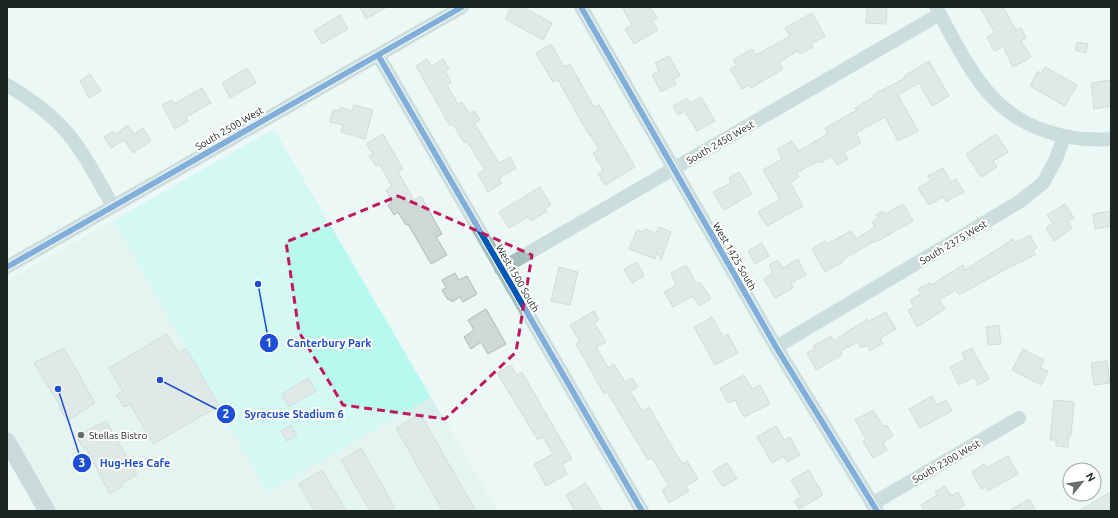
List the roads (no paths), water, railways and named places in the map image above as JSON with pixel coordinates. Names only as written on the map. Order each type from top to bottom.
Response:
[{"type":"main road","points":[[7,441],[47,511]]},
{"type":"street","name":"South 2500 West","points":[[7,267],[462,7]]},
{"type":"street","name":"West 1425 South","points":[[581,7],[776,347],[874,508]]},
{"type":"street","name":"South 2450 West","points":[[501,269],[673,169],[937,11]]},
{"type":"street","points":[[937,11],[970,68],[994,98],[1027,124],[1064,137],[1091,140],[1111,139]]},
{"type":"street","name":"West 1500 South","points":[[378,55],[642,511]]},
{"type":"street","points":[[7,85],[41,107],[62,126],[80,149],[113,206]]},
{"type":"street","name":"South 2375 West","points":[[776,347],[1019,202],[1043,183],[1056,159],[1064,137]]},
{"type":"street","name":"South 2300 West","points":[[874,508],[1019,418]]},
{"type":"place","name":"Canterbury Park","points":[[258,284]]},
{"type":"place","name":"Syracuse Stadium 6","points":[[160,380]]},
{"type":"place","name":"Hug-Hes Cafe","points":[[58,389]]},
{"type":"place","name":"Stellas Bistro","points":[[81,435]]}]
